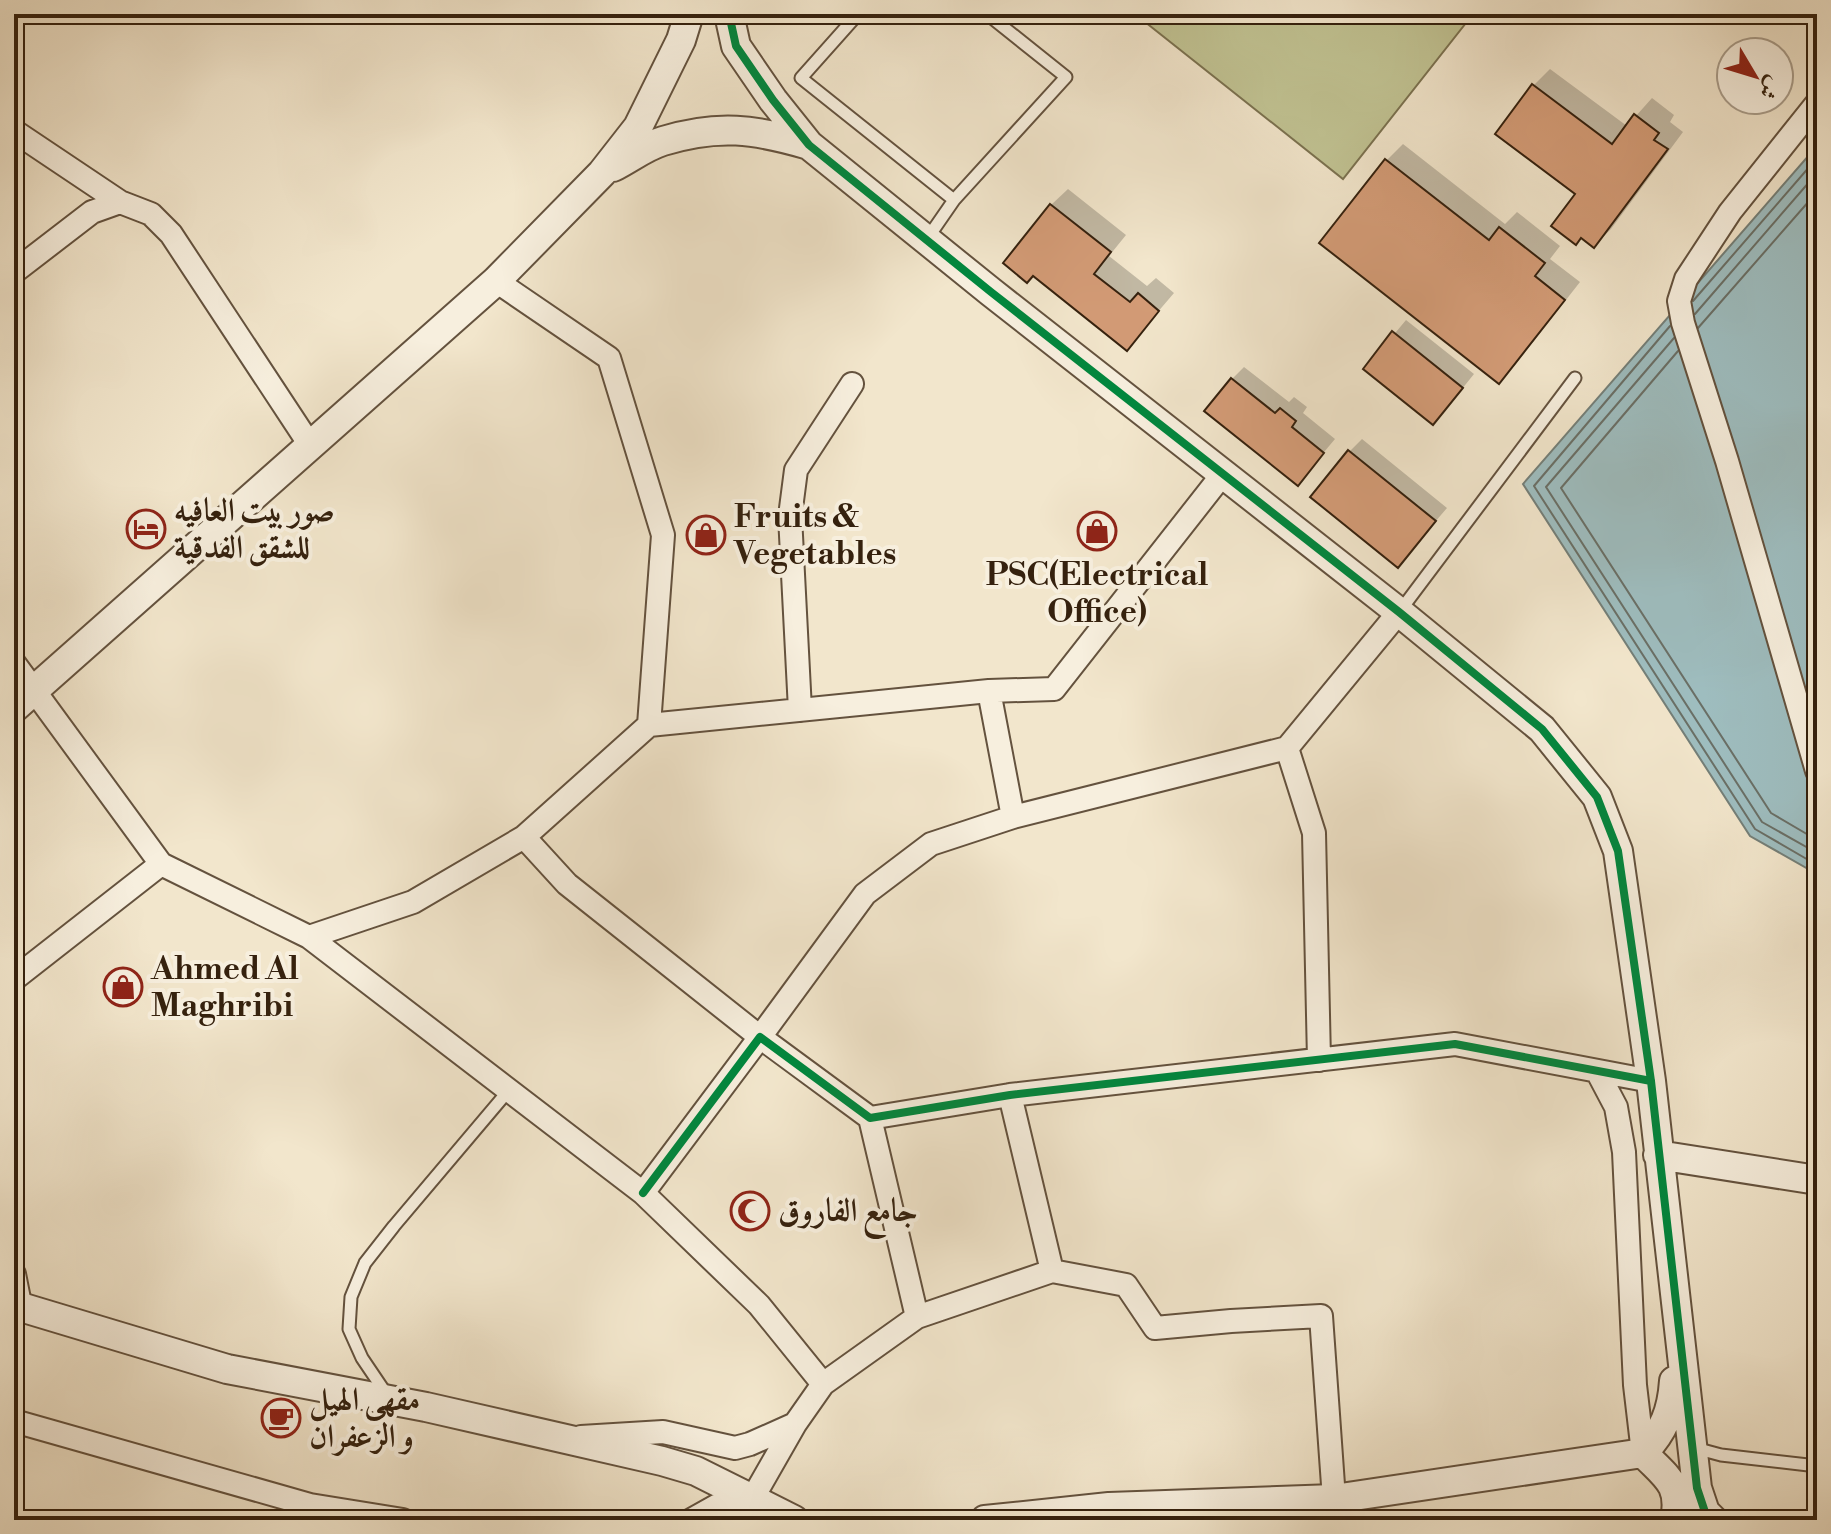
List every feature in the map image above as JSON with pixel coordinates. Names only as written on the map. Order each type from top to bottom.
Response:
[{"type":"street","points":[[23,699],[496,281],[602,173],[638,127],[681,40],[689,14]]},
{"type":"street","points":[[729,14],[736,46],[809,145],[1542,729],[1597,797],[1618,851],[1651,1081],[1691,1447],[1697,1488],[1705,1512],[1713,1520]]},
{"type":"street","points":[[1817,103],[1730,212],[1686,279],[1679,301],[1817,771]]},
{"type":"street","points":[[602,173],[661,141],[719,129],[767,132],[809,145]]},
{"type":"street","points":[[14,131],[120,202],[151,214],[171,234],[310,445]]},
{"type":"street","points":[[14,272],[92,212],[120,202]]},
{"type":"street","points":[[496,281],[609,358],[663,535],[649,725]]},
{"type":"street","points":[[800,710],[790,516],[796,470],[852,384]]},
{"type":"street","points":[[309,937],[413,902],[524,837],[649,725],[989,691],[1054,689],[1222,475]]},
{"type":"street","points":[[643,1193],[865,894],[931,844],[1013,817],[1287,748],[1399,612]]},
{"type":"street","points":[[14,663],[23,699],[161,864],[309,937],[643,1193],[759,1305],[823,1384]]},
{"type":"street","points":[[989,691],[1013,817]]},
{"type":"street","points":[[1287,748],[1314,833],[1319,1060]]},
{"type":"street","points":[[524,837],[567,884],[760,1037],[870,1118],[917,1317]]},
{"type":"street","points":[[14,979],[161,864]]},
{"type":"street","points":[[870,1118],[1010,1095],[1455,1044],[1651,1081]]},
{"type":"street","points":[[1597,1071],[1616,1107],[1624,1152],[1635,1385],[1643,1453],[1675,1487],[1675,1520]]},
{"type":"street","points":[[1010,1095],[1052,1271]]},
{"type":"street","points":[[1658,1155],[1817,1180]]},
{"type":"street","points":[[760,1510],[795,1424],[823,1384],[917,1317],[1052,1271],[1126,1285],[1155,1328],[1321,1316],[1334,1499]]},
{"type":"street","points":[[14,1274],[18,1307],[227,1369],[391,1401],[662,1461],[696,1471],[760,1510]]},
{"type":"street","points":[[985,1520],[1109,1507],[1334,1499],[1643,1453],[1668,1419],[1673,1400],[1679,1332]]},
{"type":"street","points":[[14,1421],[310,1505],[403,1520]]},
{"type":"street","points":[[559,1438],[663,1432],[735,1448],[795,1424]]},
{"type":"street","points":[[691,1520],[716,1506],[760,1510],[794,1520]]},
{"type":"lane","points":[[858,14],[801,78],[954,200]]},
{"type":"lane","points":[[926,240],[954,200],[1066,77],[987,14]]},
{"type":"lane","points":[[1399,612],[1575,378]]},
{"type":"lane","points":[[391,1401],[362,1358],[349,1329],[351,1297],[365,1263],[510,1089]]},
{"type":"lane","points":[[1691,1447],[1721,1455],[1817,1466]]},
{"type":"green space","points":[[1135,14],[1473,14],[1343,179]]},
{"type":"water","points":[[1817,146],[1817,874],[1750,836],[1523,484]]},
{"type":"building","points":[[1532,84],[1612,144],[1634,114],[1659,133],[1654,140],[1668,149],[1594,248],[1581,238],[1576,245],[1551,226],[1575,194],[1495,134]]},
{"type":"building","points":[[1385,159],[1489,240],[1499,227],[1545,263],[1535,276],[1565,300],[1499,384],[1319,243]]},
{"type":"building","points":[[1050,204],[1111,252],[1094,274],[1130,302],[1138,293],[1159,311],[1127,351],[1033,276],[1027,283],[1003,263]]},
{"type":"building","points":[[1392,331],[1463,388],[1433,425],[1363,369]]},
{"type":"building","points":[[1231,378],[1275,413],[1280,408],[1296,421],[1292,427],[1324,453],[1298,486],[1204,411]]},
{"type":"building","points":[[1348,450],[1436,521],[1398,568],[1310,497]]},
{"type":"cycle path","points":[[729,14],[736,46],[809,145],[1542,729],[1597,797],[1618,851],[1651,1081],[1697,1488],[1705,1512],[1713,1520]]},
{"type":"cycle path","points":[[643,1193],[760,1037],[870,1118],[1010,1095],[1455,1044],[1651,1081]]},
{"type":"place","name":"صور بيت العافيه للشقق الفدقية","points":[[146,529]]},
{"type":"place","name":"PSC(Electrical Office)","points":[[1097,531]]},
{"type":"place","name":"Fruits & Vegetables","points":[[706,535]]},
{"type":"place","name":"Ahmed Al Maghribi","points":[[123,987]]},
{"type":"place","name":"جامع الفاروق","points":[[750,1211]]},
{"type":"place","name":"مقهى الهيل و الزعفران","points":[[281,1418]]}]
